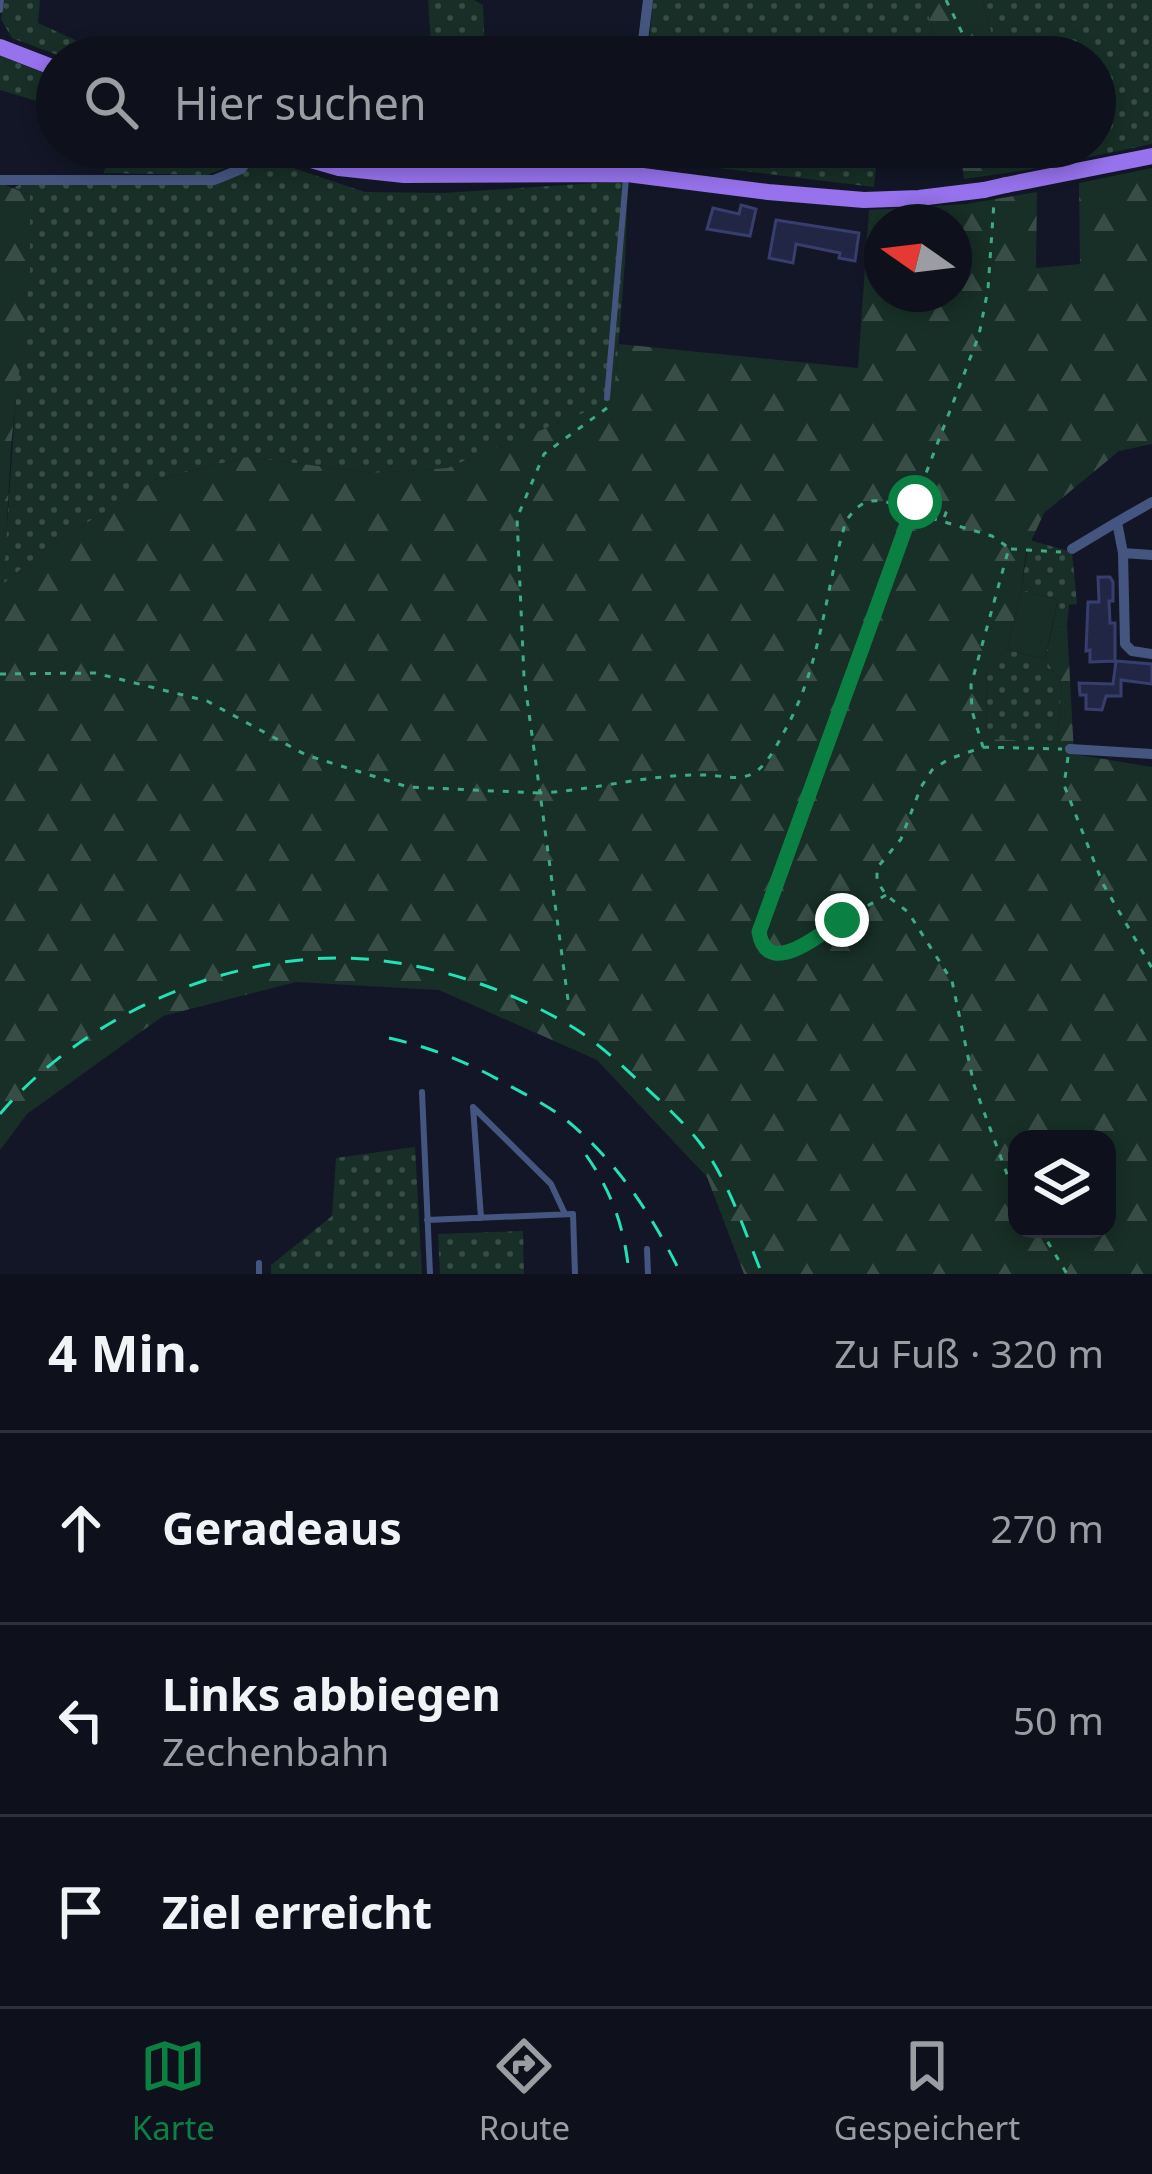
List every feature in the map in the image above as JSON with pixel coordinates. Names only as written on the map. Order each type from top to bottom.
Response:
[{"type":"main road","points":[[0,47],[36,61]]},
{"type":"main road","points":[[1116,164],[1152,156]]},
{"type":"main road","points":[[345,168],[440,175],[627,174],[848,199],[995,190],[1097,168]]},
{"type":"street","points":[[644,36],[648,0]]},
{"type":"street","points":[[0,180],[214,180],[242,168]]},
{"type":"street","points":[[627,174],[628,168]]},
{"type":"street","points":[[1072,549],[1152,502]]},
{"type":"street","points":[[1117,522],[1123,553],[1125,644],[1132,651],[1152,654]]},
{"type":"street","points":[[1123,553],[1152,555]]},
{"type":"street","points":[[1070,749],[1152,754]]},
{"type":"lane","points":[[0,10],[2,0]]},
{"type":"lane","points":[[607,398],[627,174]]},
{"type":"lane","points":[[422,1093],[430,1274]]},
{"type":"lane","points":[[481,1218],[473,1107],[550,1184],[565,1214]]},
{"type":"lane","points":[[428,1220],[573,1214],[575,1274]]},
{"type":"lane","points":[[647,1249],[648,1274]]},
{"type":"lane","points":[[259,1263],[259,1274]]},
{"type":"path","points":[[946,0],[964,36]]},
{"type":"path","points":[[886,895],[784,955],[770,954],[761,946],[759,932],[979,334],[992,256],[995,190]]},
{"type":"path","points":[[568,1000],[524,677],[517,518],[544,454],[607,410],[607,398]]},
{"type":"path","points":[[0,674],[95,674],[207,701],[306,755],[408,787],[540,793],[675,776],[739,778],[757,771],[790,722],[812,671],[846,521],[857,505],[887,502],[968,527],[1010,548],[1072,549]]},
{"type":"path","points":[[915,502],[946,512],[942,522]]},
{"type":"path","points":[[983,747],[972,711],[971,685],[1010,548]]},
{"type":"path","points":[[1008,1176],[974,1084],[952,981],[908,912],[877,881],[877,868],[901,839],[932,770],[949,758],[983,747],[1070,749],[1064,785],[1103,884],[1152,968]]},
{"type":"path","points":[[1045,1238],[1067,1274]]},
{"type":"green space","points":[[4,0],[40,0],[38,23],[66,36],[36,36],[36,47],[12,38],[1,19]]},
{"type":"green space","points":[[428,0],[474,0],[483,5],[484,36],[431,36]]},
{"type":"green space","points":[[653,0],[923,0],[936,36],[650,36]]},
{"type":"green space","points":[[923,0],[982,0],[992,36],[936,36]]},
{"type":"green space","points":[[982,0],[1152,0],[1152,144],[1116,151],[1116,36],[992,36]]},
{"type":"green space","points":[[0,56],[36,70],[36,101],[0,90]]},
{"type":"green space","points":[[105,168],[225,168],[207,175],[104,173]]},
{"type":"green space","points":[[249,168],[293,168],[365,192],[443,193],[628,181],[614,401],[447,468],[374,473],[247,457],[155,480],[46,549],[3,584],[30,195],[13,188],[23,183],[216,185]]},
{"type":"green space","points":[[718,168],[876,168],[874,187]]},
{"type":"green space","points":[[962,168],[1027,170],[964,179]]},
{"type":"green space","points":[[1152,168],[1152,444],[1119,451],[1044,513],[1026,552],[1007,650],[987,662],[986,739],[1057,742],[1062,684],[1045,659],[1052,629],[1067,625],[1074,754],[1152,767],[1152,1274],[744,1274],[707,1177],[597,1060],[439,990],[296,982],[163,1016],[27,1114],[0,1150],[0,183],[30,195],[30,273],[11,446],[4,583],[46,549],[155,480],[247,457],[374,473],[447,468],[613,401],[619,344],[858,368],[864,282],[864,312],[972,312],[972,204],[966,204],[1037,192],[1036,268],[1080,264],[1079,183]]},
{"type":"green space","points":[[1029,540],[1072,552],[1077,604],[1069,605],[1067,625],[1052,629],[1058,599],[1021,591]]},
{"type":"green space","points":[[1021,591],[1058,599],[1045,659],[1007,650]]},
{"type":"green space","points":[[1007,650],[1045,659],[1062,684],[1057,742],[986,740],[987,662]]},
{"type":"green space","points":[[415,1147],[422,1274],[271,1274],[271,1265],[332,1216],[336,1158]]},
{"type":"green space","points":[[523,1231],[524,1274],[440,1274],[438,1234]]},
{"type":"building","points":[[741,205],[756,209],[750,236],[707,229],[713,208],[739,214]]},
{"type":"building","points":[[776,220],[859,233],[855,261],[796,244],[793,263],[769,258]]},
{"type":"building","points":[[1098,577],[1110,577],[1113,582],[1113,601],[1109,601],[1110,623],[1115,623],[1115,661],[1090,662],[1090,650],[1086,651],[1088,602],[1099,602]]},
{"type":"building","points":[[1116,661],[1152,664],[1152,684],[1121,680],[1121,696],[1106,696],[1102,710],[1086,709],[1086,695],[1080,695],[1079,683],[1113,684]]},
{"type":"railway","points":[[0,1114],[69,1050],[152,1001],[198,983],[291,961],[367,959],[426,968],[538,1008],[585,1035],[624,1067],[700,1143],[735,1206],[762,1274]]},
{"type":"railway","points":[[389,1038],[474,1067],[565,1119],[632,1190],[681,1274]]},
{"type":"railway","points":[[586,1155],[616,1212],[629,1274]]},
{"type":"route","points":[[842,920],[784,955],[770,954],[761,946],[759,932],[915,502]]}]
